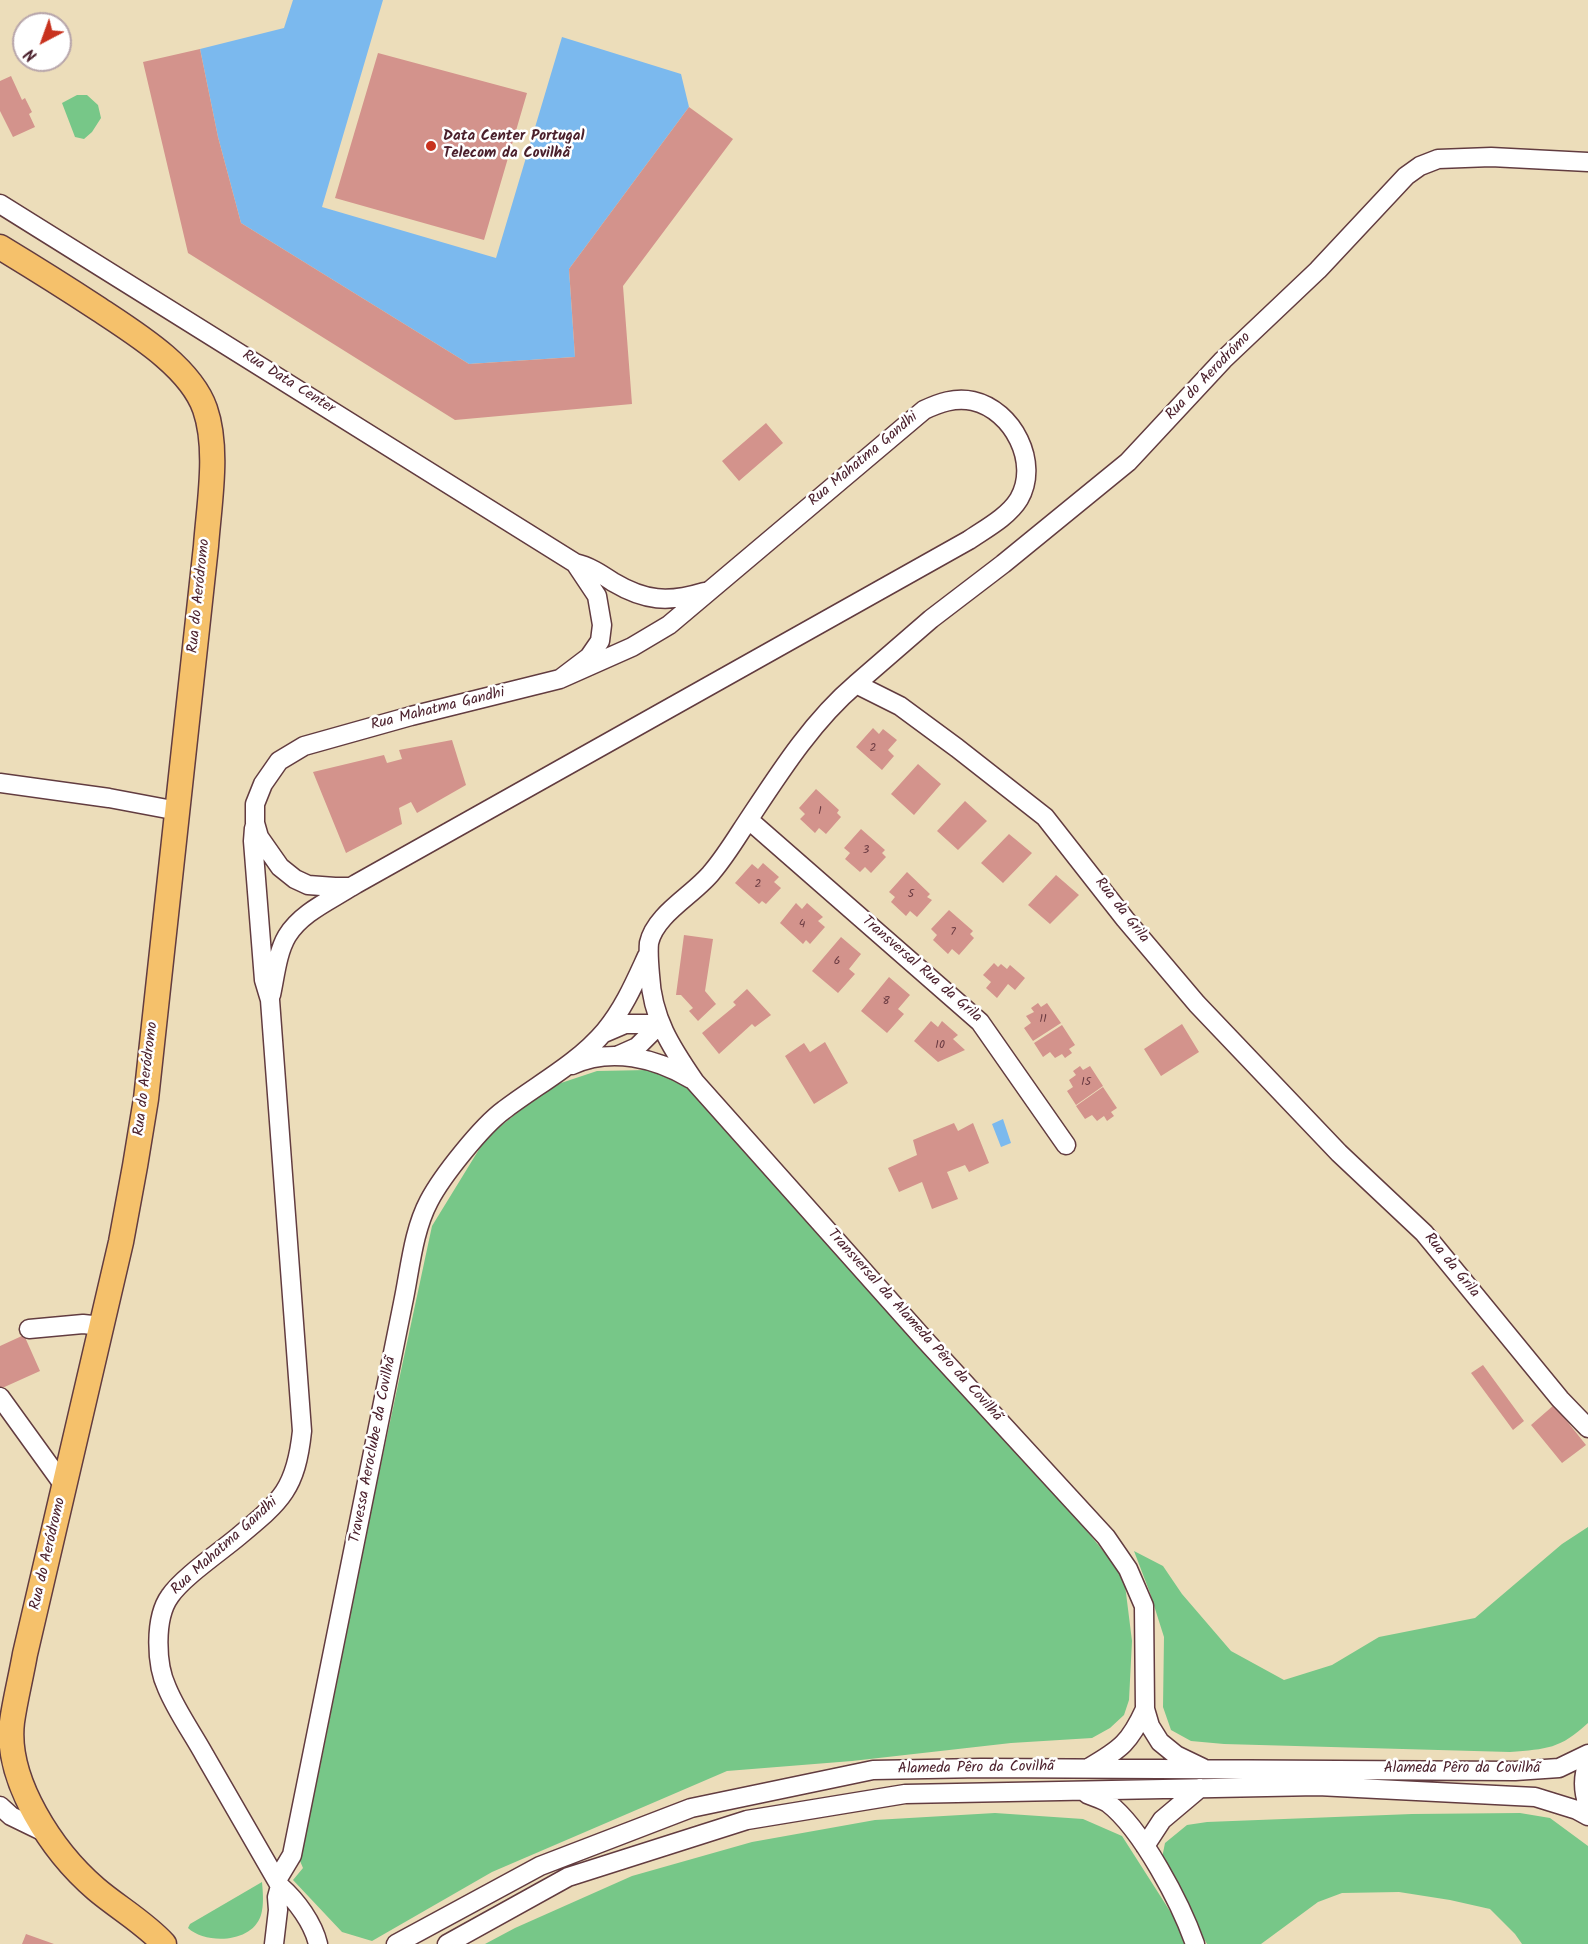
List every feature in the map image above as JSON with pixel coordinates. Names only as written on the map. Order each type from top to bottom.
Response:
[{"type":"main road","name":"Rua do Aeródromo","points":[[0,247],[141,338],[168,359],[191,385],[205,408],[211,435],[212,459],[207,535],[146,1099],[121,1242],[25,1654],[12,1724],[13,1749],[22,1786],[48,1834],[70,1863],[94,1888],[165,1943]]},
{"type":"street","name":"Rua do Aerodrómo","points":[[856,684],[931,619],[1003,564],[1128,462],[1223,360],[1318,270],[1406,176],[1420,166],[1438,159],[1491,157],[1588,162]]},
{"type":"street","name":"Rua Data Center","points":[[0,204],[575,563],[584,565],[626,590],[651,598],[668,600],[711,590]]},
{"type":"street","name":"Rua Mahatma Gandhi","points":[[270,1000],[278,959],[286,937],[303,918],[351,887],[969,540],[1003,516],[1018,501],[1027,480],[1024,452],[1014,429],[996,411],[972,401],[945,401],[924,410],[669,625],[651,636],[596,664],[560,679],[303,746],[279,761],[263,784],[255,804],[253,841],[264,980],[270,1000],[302,1431],[299,1458],[291,1480],[281,1497],[268,1511],[169,1596],[161,1616],[157,1641],[166,1687],[279,1883],[315,1930],[318,1944]]},
{"type":"street","name":"Rua Data Center","points":[[560,679],[589,657],[600,640],[602,625],[597,596],[575,563]]},
{"type":"street","points":[[648,954],[650,939],[662,918],[711,874],[819,720],[856,684]]},
{"type":"street","name":"Rua da Grila","points":[[856,684],[900,706],[1045,817],[1125,919],[1197,1004],[1339,1153],[1424,1233],[1560,1399],[1588,1428]]},
{"type":"street","points":[[0,783],[109,798],[178,811]]},
{"type":"street","name":"Transversal Rua da Grila","points":[[749,820],[980,1022],[1066,1145]]},
{"type":"street","points":[[255,823],[259,837],[270,855],[295,879],[308,885],[351,887]]},
{"type":"street","name":"Transversal da Alameda Pêro da Covilhã","points":[[648,954],[651,992],[660,1024],[675,1053],[695,1082],[1106,1537],[1128,1569],[1144,1606],[1144,1709],[1150,1726],[1160,1742],[1176,1755],[1203,1768]]},
{"type":"street","name":"Travessa Aeroclube da Covilhã","points":[[562,1071],[604,1033],[627,999],[648,954]]},
{"type":"street","name":"Travessa Aeroclube da Covilhã","points":[[604,1033],[625,1024],[660,1024]]},
{"type":"street","name":"Travessa Aeroclube da Covilhã","points":[[615,1056],[637,1047],[660,1024]]},
{"type":"street","name":"Travessa Aeroclube da Covilhã","points":[[279,1883],[292,1855],[417,1234],[429,1202],[471,1144],[502,1111],[562,1071],[587,1058],[615,1056],[644,1058],[666,1066],[695,1082]]},
{"type":"street","points":[[29,1329],[83,1324],[102,1326]]},
{"type":"street","points":[[0,1397],[65,1487]]},
{"type":"street","name":"Transversal da Alameda Pêro da Covilhã","points":[[1088,1768],[1116,1752],[1136,1730],[1144,1709]]},
{"type":"street","name":"Alameda Pêro da Covilhã","points":[[396,1944],[540,1866],[691,1808],[873,1770],[1088,1768],[1515,1770],[1559,1768],[1588,1754]]},
{"type":"street","points":[[1588,1763],[1583,1776],[1584,1794],[1588,1805]]},
{"type":"street","name":"Alameda Pêro da Covilhã","points":[[447,1944],[568,1877],[747,1820],[905,1794],[1318,1786],[1535,1797],[1577,1810],[1588,1816]]},
{"type":"street","points":[[1145,1846],[1162,1820],[1200,1788]]},
{"type":"street","points":[[1078,1791],[1106,1802],[1122,1816],[1145,1846],[1188,1925],[1195,1944]]},
{"type":"street","points":[[0,1806],[11,1816],[48,1834]]},
{"type":"street","points":[[274,1944],[279,1883]]},
{"type":"green space","points":[[77,95],[87,95],[98,105],[101,118],[92,132],[84,139],[75,137],[62,103]]},
{"type":"green space","points":[[648,1070],[678,1076],[1027,1456],[1124,1577],[1132,1641],[1129,1700],[1124,1715],[1110,1728],[1092,1738],[1011,1743],[852,1761],[727,1771],[492,1872],[372,1941],[342,1932],[293,1880],[303,1868],[292,1842],[301,1828],[318,1777],[375,1492],[432,1226],[486,1138],[549,1087],[597,1071]]},
{"type":"green space","points":[[1588,1527],[1588,1723],[1561,1743],[1544,1748],[1510,1752],[1224,1744],[1191,1741],[1171,1730],[1163,1707],[1164,1637],[1134,1551],[1163,1566],[1182,1594],[1231,1651],[1284,1680],[1332,1665],[1379,1637],[1475,1618],[1562,1544]]},
{"type":"green space","points":[[995,1813],[1083,1819],[1122,1836],[1191,1944],[485,1944],[515,1928],[632,1876],[752,1842],[875,1820]]},
{"type":"green space","points":[[1520,1813],[1550,1818],[1588,1846],[1588,1944],[1522,1944],[1490,1909],[1399,1892],[1342,1893],[1318,1902],[1261,1944],[1207,1944],[1171,1881],[1162,1858],[1165,1843],[1187,1825],[1207,1822],[1412,1814]]},
{"type":"green space","points":[[262,1882],[261,1915],[256,1925],[248,1932],[216,1939],[205,1937],[188,1928],[190,1924]]},
{"type":"water","points":[[293,0],[383,0],[322,207],[496,258],[562,37],[681,74],[689,107],[569,269],[575,357],[469,364],[241,223],[218,137],[200,49],[284,28]]},
{"type":"water","points":[[1003,1119],[1011,1143],[1001,1147],[992,1124]]},
{"type":"building","points":[[200,49],[218,137],[241,223],[469,364],[575,357],[569,269],[689,107],[733,139],[623,286],[632,404],[455,420],[188,253],[143,62]]},
{"type":"building","name":"Data Center Portugal Telecom da Covilhã","points":[[378,53],[527,93],[484,240],[335,198]]},
{"type":"building","points":[[11,76],[22,100],[25,98],[32,112],[29,114],[35,127],[13,137],[0,111],[0,81]]},
{"type":"building","points":[[766,423],[783,443],[739,481],[722,461]]},
{"type":"building","points":[[873,728],[879,734],[883,729],[897,740],[888,750],[894,756],[882,770],[856,747]]},
{"type":"building","points":[[452,740],[466,785],[417,813],[411,802],[399,808],[402,824],[346,853],[313,772],[384,755],[387,763],[402,759],[399,750]]},
{"type":"building","points":[[918,764],[941,784],[914,815],[891,794]]},
{"type":"building","points":[[816,789],[839,810],[837,813],[841,817],[826,834],[819,828],[815,833],[800,819],[805,814],[799,808]]},
{"type":"building","points":[[965,801],[987,821],[958,850],[937,831]]},
{"type":"building","points":[[861,829],[885,850],[882,853],[886,857],[871,873],[865,867],[860,872],[845,859],[850,853],[844,848]]},
{"type":"building","points":[[1009,834],[1032,853],[1003,883],[981,863]]},
{"type":"building","points":[[763,863],[779,877],[774,882],[781,888],[766,904],[762,901],[759,904],[735,883],[752,864],[758,869]]},
{"type":"building","points":[[907,872],[930,894],[927,897],[932,900],[917,917],[910,911],[906,916],[891,902],[895,897],[889,892]]},
{"type":"building","points":[[1056,875],[1079,895],[1050,924],[1028,905]]},
{"type":"building","points":[[796,903],[802,909],[807,903],[823,917],[818,921],[825,927],[810,944],[806,940],[803,944],[780,923]]},
{"type":"building","points":[[949,910],[973,931],[970,934],[974,938],[959,955],[952,949],[948,954],[933,940],[937,935],[931,929]]},
{"type":"building","points":[[684,935],[713,939],[705,991],[716,1004],[698,1021],[689,1011],[693,1008],[681,995],[676,995]]},
{"type":"building","points":[[841,937],[861,954],[849,969],[855,974],[838,993],[812,971]]},
{"type":"building","points":[[994,963],[998,967],[1001,964],[1007,969],[1010,965],[1025,978],[1015,990],[1008,984],[997,998],[986,988],[991,982],[983,975]]},
{"type":"building","points":[[889,977],[910,995],[898,1009],[904,1014],[887,1033],[861,1011]]},
{"type":"building","points":[[747,989],[771,1015],[755,1027],[752,1024],[719,1054],[702,1033],[736,1005],[733,1002]]},
{"type":"building","points":[[1038,1003],[1041,1007],[1047,1003],[1061,1023],[1033,1041],[1024,1028],[1031,1023],[1026,1016],[1034,1012],[1031,1008]]},
{"type":"building","points":[[931,1021],[938,1027],[942,1021],[958,1035],[953,1039],[965,1050],[938,1062],[914,1041]]},
{"type":"building","points":[[1182,1024],[1199,1052],[1161,1076],[1144,1049]]},
{"type":"building","points":[[1062,1025],[1075,1045],[1069,1049],[1072,1053],[1065,1058],[1062,1054],[1055,1058],[1050,1052],[1043,1057],[1034,1043]]},
{"type":"building","points":[[825,1042],[848,1083],[814,1104],[785,1056],[804,1043],[810,1052]]},
{"type":"building","points":[[1080,1066],[1083,1070],[1090,1066],[1103,1086],[1076,1105],[1067,1091],[1073,1087],[1069,1080],[1076,1075],[1073,1071]]},
{"type":"building","points":[[1103,1087],[1117,1108],[1111,1112],[1114,1116],[1107,1121],[1104,1116],[1097,1121],[1092,1115],[1085,1119],[1076,1106]]},
{"type":"building","points":[[954,1123],[958,1131],[973,1123],[989,1163],[969,1172],[965,1165],[947,1172],[958,1199],[932,1209],[922,1182],[899,1192],[888,1168],[917,1155],[913,1140]]},
{"type":"building","points":[[24,1335],[40,1371],[0,1389],[0,1346]]},
{"type":"building","points":[[1483,1365],[1524,1421],[1513,1430],[1471,1373]]},
{"type":"building","points":[[1554,1405],[1586,1445],[1562,1463],[1531,1425]]},
{"type":"building","points":[[26,1934],[54,1944],[22,1944]]},
{"type":"place","name":"Data Center Portugal Telecom da Covilhã","points":[[431,146]]}]
